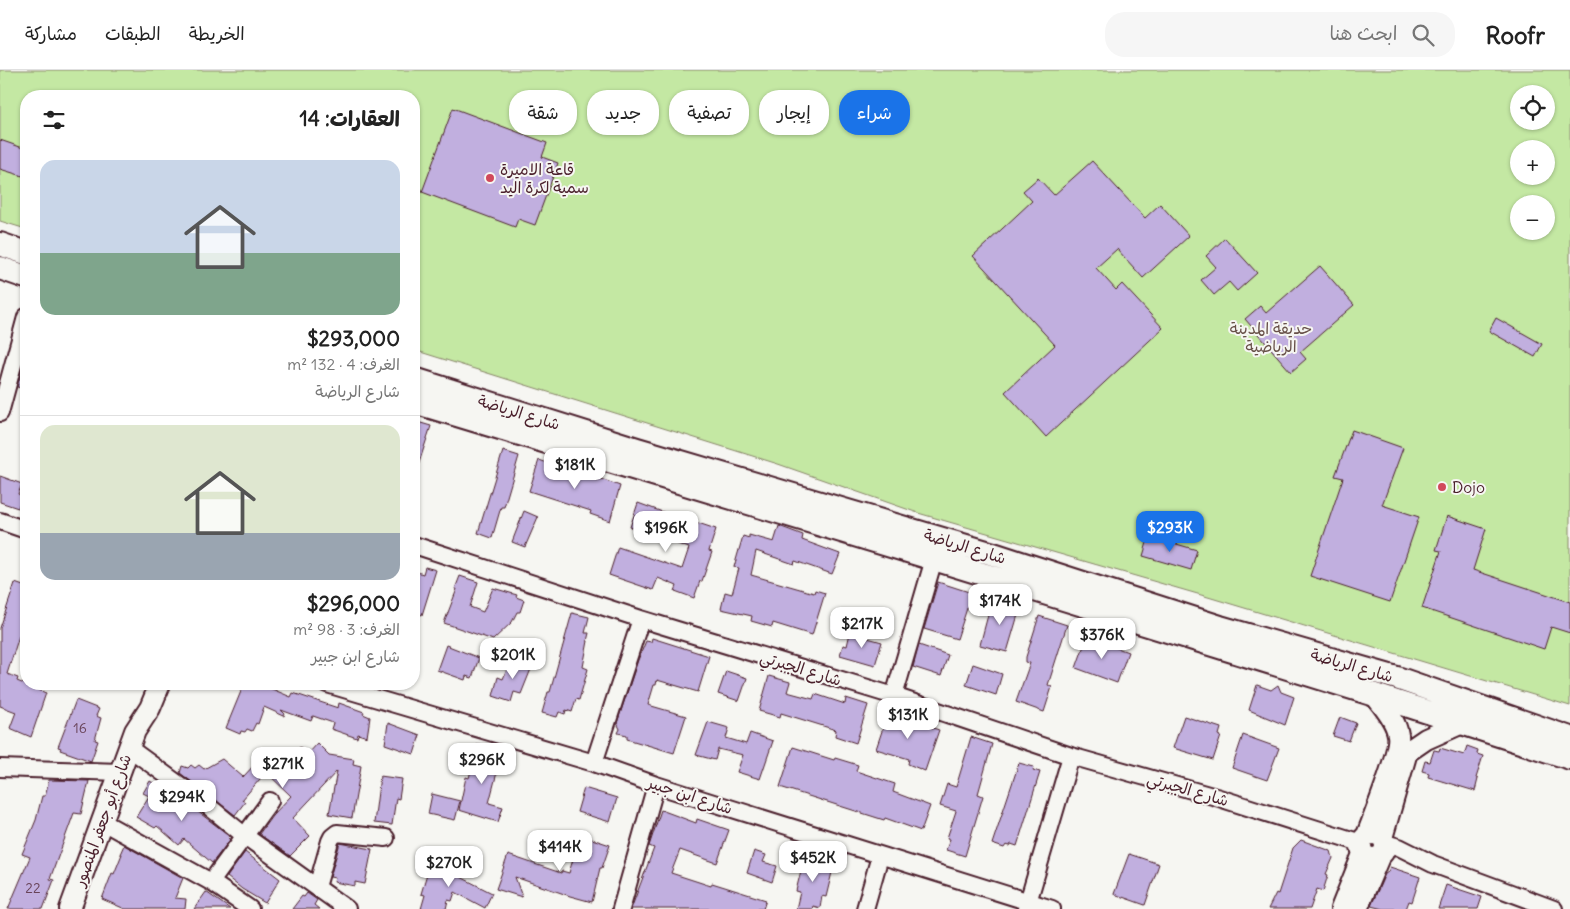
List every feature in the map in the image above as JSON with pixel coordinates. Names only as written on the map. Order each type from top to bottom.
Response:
[{"type":"main road","points":[[0,244],[20,251]]},
{"type":"main road","points":[[0,268],[20,275]]},
{"type":"main road","name":"شارع الرياضة","points":[[420,381],[550,432],[934,560],[1255,648],[1397,678],[1570,738]]},
{"type":"main road","name":"شارع الرياضة","points":[[420,403],[637,449],[990,553],[1255,648],[1375,696],[1570,758]]},
{"type":"street","points":[[0,413],[20,339]]},
{"type":"street","points":[[0,521],[20,528]]},
{"type":"street","name":"شارع الجبرتي","points":[[420,547],[641,619],[894,696],[1071,756],[1216,797],[1433,864],[1554,909]]},
{"type":"street","points":[[894,696],[934,560]]},
{"type":"street","points":[[594,763],[641,619]]},
{"type":"street","name":"شارع أبو جعفر المنصور","points":[[132,740],[144,690]]},
{"type":"street","name":"شارع أبو جعفر المنصور","points":[[70,909],[132,740],[158,690]]},
{"type":"street","name":"شارع ابن جبير","points":[[367,690],[457,724],[594,763],[656,785],[1027,905],[1052,909]]},
{"type":"street","points":[[1357,909],[1374,846],[1399,737],[1396,725],[1375,696]]},
{"type":"street","points":[[1341,909],[1374,846],[1408,752],[1426,739],[1462,723]]},
{"type":"street","points":[[132,740],[245,836],[347,909]]},
{"type":"street","points":[[1027,905],[1071,756]]},
{"type":"street","points":[[0,768],[120,772]]},
{"type":"street","points":[[621,909],[656,785]]},
{"type":"street","points":[[211,882],[270,801]]},
{"type":"street","points":[[101,821],[211,882],[250,909]]},
{"type":"street","points":[[317,887],[330,841],[335,834],[386,838]]},
{"type":"street","points":[[865,909],[880,856]]},
{"type":"green space","name":"حديقة المدينة الرياضية","points":[[0,70],[1570,70],[1570,706],[1208,597],[918,513],[778,464],[420,352],[420,90],[20,90],[20,227],[0,221]]},
{"type":"building","name":"قاعة الاميرة سمية لكرة اليد","points":[[453,108],[509,129],[509,135],[526,135],[547,143],[542,157],[558,163],[535,225],[518,219],[515,227],[422,192]]},
{"type":"building","points":[[0,140],[20,147],[20,175],[0,169]]},
{"type":"building","points":[[1092,161],[1145,218],[1160,204],[1189,236],[1143,278],[1117,249],[1096,268],[1116,290],[1122,284],[1163,328],[1046,437],[1005,392],[1055,345],[973,256],[1032,201],[1023,191],[1038,178],[1054,195]]},
{"type":"building","points":[[1225,238],[1257,273],[1237,291],[1229,282],[1214,295],[1201,280],[1216,267],[1206,256]]},
{"type":"building","points":[[1320,266],[1354,305],[1300,352],[1306,359],[1291,372],[1245,319],[1260,306],[1266,313]]},
{"type":"building","points":[[1496,318],[1542,344],[1535,357],[1489,331]]},
{"type":"building","points":[[20,376],[20,388],[17,387]]},
{"type":"building","points":[[420,423],[431,426],[420,460]]},
{"type":"building","points":[[1352,430],[1403,448],[1382,505],[1419,517],[1390,602],[1310,576],[1343,478],[1335,476]]},
{"type":"building","points":[[503,451],[519,456],[504,507],[501,507],[492,538],[478,533]]},
{"type":"building","points":[[539,460],[620,486],[610,521],[590,514],[591,511],[529,491]]},
{"type":"building","points":[[0,476],[20,483],[18,494],[20,495],[20,502],[18,508],[0,502]]},
{"type":"building","points":[[638,503],[698,525],[698,523],[716,529],[709,551],[712,552],[694,598],[675,591],[677,586],[658,578],[653,590],[609,575],[618,547],[682,569],[689,548],[630,527]]},
{"type":"building","points":[[524,511],[538,517],[525,547],[512,542]]},
{"type":"building","points":[[1447,516],[1486,529],[1473,570],[1570,602],[1570,633],[1551,627],[1544,649],[1422,608],[1441,551],[1436,550]]},
{"type":"building","points":[[779,526],[803,535],[802,540],[840,554],[832,574],[795,561],[794,564],[756,551],[751,575],[814,593],[815,590],[825,593],[812,635],[773,623],[772,627],[751,621],[752,616],[721,609],[725,592],[732,594],[739,568],[734,567],[743,536],[749,538],[749,535],[774,542]]},
{"type":"building","points":[[1149,536],[1197,550],[1191,570],[1143,556]]},
{"type":"building","points":[[425,567],[436,570],[422,615],[420,614],[420,573],[423,574]]},
{"type":"building","points":[[460,576],[478,582],[470,607],[483,612],[493,588],[517,595],[516,597],[524,600],[520,612],[517,612],[512,622],[493,640],[444,623]]},
{"type":"building","points":[[938,582],[972,593],[957,639],[924,629]]},
{"type":"building","points":[[15,583],[20,585],[20,633],[7,674],[18,678],[20,690],[39,690],[46,693],[31,737],[10,728],[16,712],[0,706],[0,628]]},
{"type":"building","points":[[992,600],[1020,608],[1007,652],[980,645]]},
{"type":"building","points":[[572,613],[589,617],[585,633],[589,633],[583,667],[588,669],[579,700],[576,699],[572,712],[566,710],[565,714],[559,712],[557,717],[542,713],[548,692],[550,692]]},
{"type":"building","points":[[1039,616],[1067,625],[1048,685],[1052,687],[1044,712],[1016,702],[1030,663],[1026,662],[1026,657]]},
{"type":"building","points":[[850,633],[882,642],[875,665],[840,655],[843,645],[847,646]]},
{"type":"building","points":[[1087,637],[1128,652],[1117,683],[1076,668]]},
{"type":"building","points":[[652,638],[709,656],[698,692],[657,680],[656,685],[654,685],[648,705],[686,716],[674,753],[627,739],[627,735],[618,733],[620,729],[617,723],[638,660],[646,641],[651,642]]},
{"type":"building","points":[[446,645],[479,658],[472,678],[466,676],[465,680],[437,670]]},
{"type":"building","points":[[919,645],[948,655],[941,676],[913,667]]},
{"type":"building","points":[[512,657],[533,664],[521,694],[514,692],[511,702],[493,696],[498,677],[503,679]]},
{"type":"building","points":[[973,664],[1002,674],[996,695],[966,685]]},
{"type":"building","points":[[726,671],[747,678],[739,701],[718,694]]},
{"type":"building","points":[[769,676],[790,682],[787,692],[813,699],[815,694],[845,704],[846,698],[868,705],[856,743],[835,736],[836,730],[781,713],[780,717],[759,711]]},
{"type":"building","points":[[1257,685],[1271,690],[1278,685],[1281,692],[1294,697],[1285,725],[1249,710]]},
{"type":"building","points":[[242,690],[274,690],[291,697],[293,693],[338,708],[339,703],[364,712],[363,714],[370,717],[367,737],[358,734],[357,738],[331,729],[333,723],[313,716],[311,721],[281,710],[285,714],[284,716],[264,707],[258,724],[256,723],[252,731],[247,729],[245,732],[241,731],[240,734],[226,728]]},
{"type":"building","points":[[76,700],[99,709],[96,716],[101,718],[95,740],[98,741],[91,761],[60,750],[61,748],[58,747]]},
{"type":"building","points":[[888,713],[939,730],[925,771],[908,764],[909,759],[876,749]]},
{"type":"building","points":[[1184,716],[1221,728],[1219,735],[1221,736],[1213,760],[1173,748]]},
{"type":"building","points":[[1340,717],[1356,723],[1349,741],[1333,736]]},
{"type":"building","points":[[708,722],[729,728],[726,738],[746,744],[750,733],[773,741],[760,779],[737,772],[743,755],[718,749],[715,760],[696,755]]},
{"type":"building","points":[[388,723],[420,735],[414,754],[385,744]]},
{"type":"building","points":[[1243,735],[1279,748],[1267,780],[1232,768]]},
{"type":"building","points":[[971,737],[992,744],[978,794],[983,796],[965,856],[946,850],[950,839],[947,838],[956,811],[940,806],[947,784],[956,787]]},
{"type":"building","points":[[317,743],[329,755],[354,759],[353,764],[361,766],[352,818],[329,814],[337,771],[293,818],[310,836],[290,856],[259,834],[272,816],[291,796],[266,772],[242,800],[245,802],[235,815],[180,773],[182,766],[188,768],[191,765],[195,768],[199,765],[204,769],[222,759],[243,777],[270,748],[285,762],[300,747],[307,754]]},
{"type":"building","points":[[478,744],[499,749],[497,756],[501,757],[489,803],[503,807],[498,822],[459,810],[466,777],[469,778]]},
{"type":"building","points":[[1467,746],[1478,750],[1477,754],[1483,756],[1476,778],[1478,779],[1475,791],[1428,777],[1429,773],[1422,771],[1425,761],[1430,762],[1434,750],[1439,751],[1440,748],[1464,755]]},
{"type":"building","points":[[793,747],[834,760],[835,758],[858,765],[856,771],[895,784],[893,792],[930,806],[921,831],[885,818],[884,820],[780,787]]},
{"type":"building","points":[[1019,763],[1034,767],[1033,770],[1040,772],[1017,846],[1011,844],[1010,846],[1006,845],[1004,848],[992,844]]},
{"type":"building","points":[[380,776],[402,779],[399,799],[396,798],[392,825],[374,823]]},
{"type":"building","points":[[49,780],[89,781],[81,814],[74,813],[50,879],[54,880],[43,909],[8,909],[30,857],[22,854],[36,820],[42,796],[45,796]]},
{"type":"building","points":[[150,781],[158,786],[160,783],[230,836],[228,838],[230,840],[212,863],[184,839],[179,845],[157,826],[155,828],[136,817],[149,796],[143,793]]},
{"type":"building","points":[[584,788],[617,798],[610,822],[577,812]]},
{"type":"building","points":[[432,794],[460,801],[455,820],[428,814]]},
{"type":"building","points":[[661,810],[696,823],[697,819],[729,830],[717,863],[680,850],[671,873],[711,886],[712,883],[766,900],[763,909],[631,909],[654,848],[649,846]]},
{"type":"building","points":[[580,835],[610,845],[602,868],[600,868],[592,902],[515,877],[522,897],[496,889],[508,855],[561,873],[562,871],[569,873]]},
{"type":"building","points":[[1301,840],[1331,851],[1333,858],[1326,874],[1328,875],[1323,891],[1317,889],[1310,909],[1268,909],[1276,893],[1278,894],[1293,848]]},
{"type":"building","points":[[340,843],[372,849],[365,884],[355,882],[355,886],[334,882],[335,878],[330,877]]},
{"type":"building","points":[[124,845],[183,878],[175,898],[186,899],[185,909],[125,909],[102,899],[112,873],[114,874]]},
{"type":"building","points":[[754,851],[766,855],[763,862],[777,866],[772,882],[747,873]]},
{"type":"building","points":[[245,852],[280,879],[265,903],[227,877]]},
{"type":"building","points":[[1129,854],[1159,864],[1145,905],[1114,894]]},
{"type":"building","points":[[804,858],[834,864],[826,897],[822,896],[820,908],[813,906],[812,909],[796,909],[800,892],[796,891]]},
{"type":"building","points":[[431,860],[443,863],[442,866],[449,868],[449,871],[492,893],[485,908],[455,892],[452,901],[448,900],[446,909],[421,909],[425,895],[421,894]]},
{"type":"building","points":[[1390,867],[1420,877],[1412,902],[1409,901],[1406,909],[1383,909],[1371,906]]},
{"type":"building","points":[[1446,885],[1482,897],[1478,909],[1438,909]]},
{"type":"building","points":[[206,892],[230,909],[194,909]]},
{"type":"building","points":[[307,893],[317,900],[314,905],[319,909],[292,909],[302,896],[304,897]]},
{"type":"place","name":"قاعة الاميرة سمية لكرة اليد","points":[[490,178]]},
{"type":"place","name":"Dojo","points":[[1442,487]]}]
